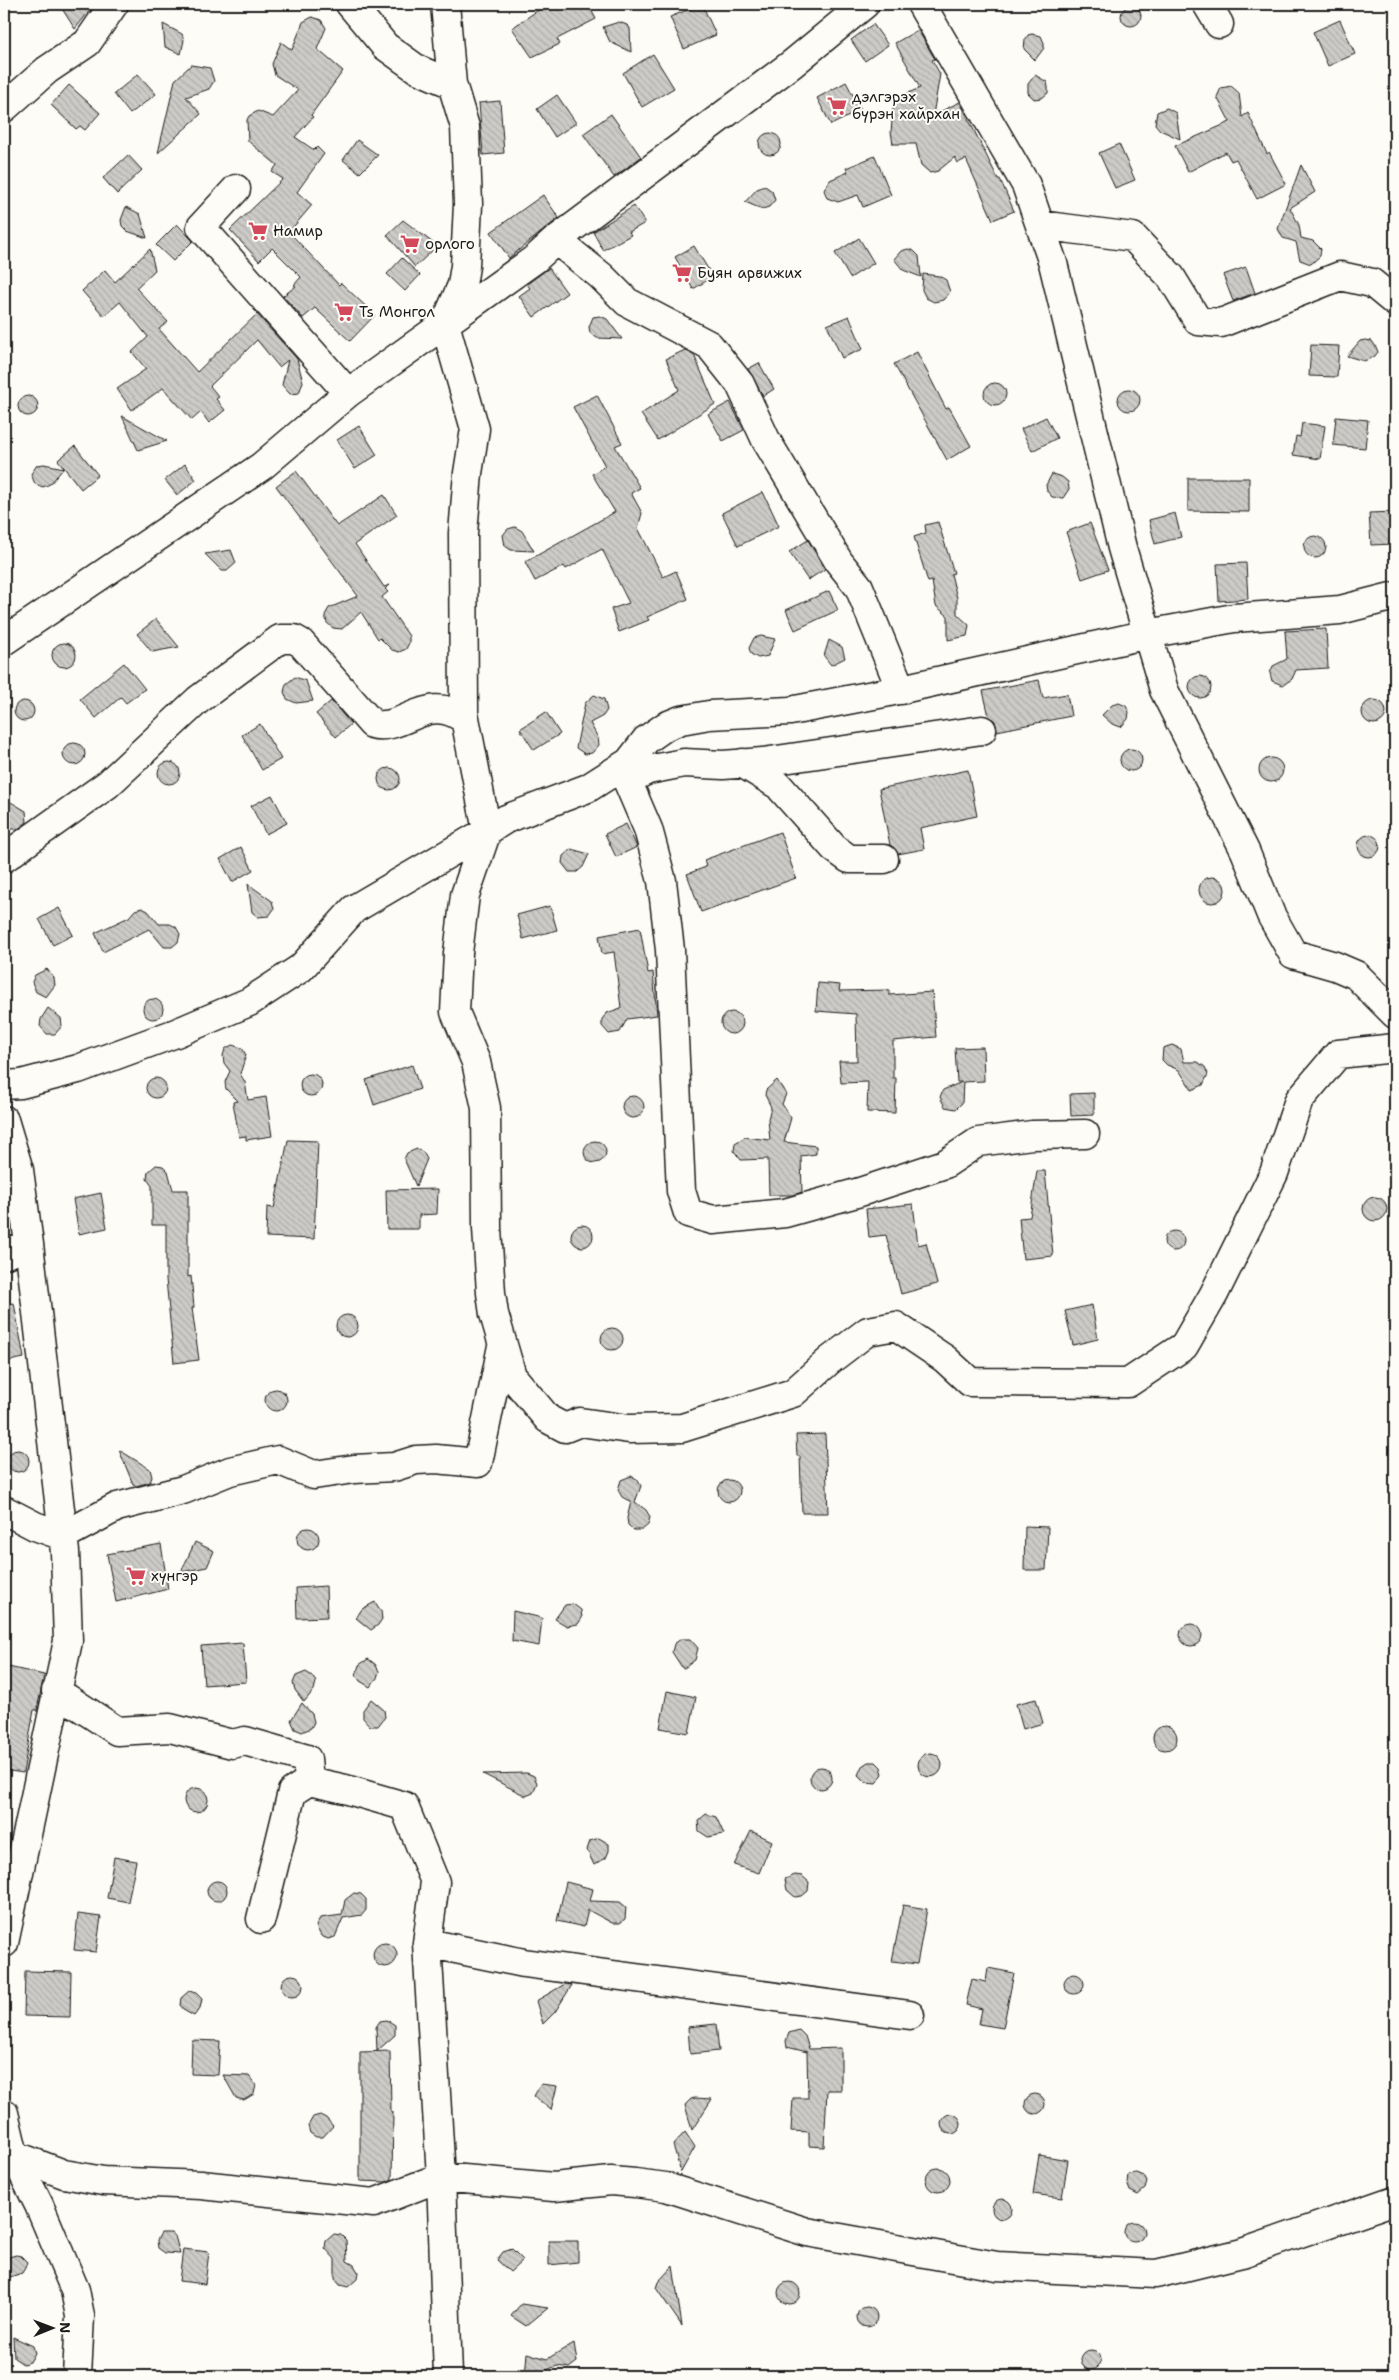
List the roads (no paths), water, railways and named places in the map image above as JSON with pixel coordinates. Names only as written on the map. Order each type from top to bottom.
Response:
[{"type":"street","points":[[4,108],[47,70],[87,43],[114,4]]},
{"type":"street","points":[[350,4],[385,46],[417,69],[452,84]]},
{"type":"street","points":[[445,4],[452,84],[466,127],[468,204],[465,266],[462,285],[445,324],[475,429],[468,473],[463,533],[465,720],[487,831],[466,895],[458,953],[455,1012],[476,1062],[486,1108],[487,1228],[494,1314],[512,1376],[548,1418],[565,1428],[580,1422],[629,1429],[682,1428],[793,1393],[830,1360],[868,1331],[896,1326],[945,1359],[970,1382],[1128,1383],[1184,1346],[1214,1294],[1274,1173],[1299,1100],[1338,1054],[1395,1048]]},
{"type":"street","points":[[4,641],[262,466],[348,393],[535,259],[556,240],[792,64],[865,4]]},
{"type":"street","points":[[922,4],[1026,184],[1053,263],[1122,548],[1164,690],[1245,851],[1271,915],[1293,954],[1335,966],[1356,975],[1395,1014]]},
{"type":"street","points":[[236,189],[201,227],[348,393]]},
{"type":"street","points":[[1040,225],[1133,237],[1171,277],[1198,321],[1221,323],[1340,276],[1372,284],[1395,302]]},
{"type":"street","points":[[556,240],[601,276],[627,302],[709,345],[740,384],[766,440],[839,562],[859,587],[901,690]]},
{"type":"street","points":[[1085,1134],[1032,1135],[978,1142],[946,1164],[785,1213],[713,1220],[688,1213],[681,1191],[670,950],[662,880],[648,829],[623,775],[629,762],[646,740],[666,726],[682,720],[709,715],[790,711],[901,690],[1146,634],[1234,618],[1340,610],[1395,596]]},
{"type":"street","points":[[4,858],[108,784],[198,700],[280,639],[294,638],[301,643],[372,724],[380,726],[421,711],[437,709],[448,710],[465,720]]},
{"type":"street","points":[[4,1085],[21,1084],[78,1069],[176,1033],[249,1002],[300,968],[354,909],[506,819],[623,775],[684,763],[742,764],[982,730]]},
{"type":"street","points":[[742,764],[778,785],[834,848],[849,859],[884,859]]},
{"type":"street","points":[[4,1120],[19,1170],[29,1244],[63,1536],[68,1641],[4,1943]]},
{"type":"street","points":[[4,1255],[29,1244]]},
{"type":"street","points":[[4,1510],[35,1526],[63,1536],[117,1507],[183,1490],[230,1471],[278,1460],[314,1476],[354,1469],[394,1467],[416,1460],[436,1459],[478,1463],[503,1342]]},
{"type":"street","points":[[56,1691],[117,1731],[170,1728],[232,1744],[244,1742],[307,1759],[309,1781]]},
{"type":"street","points":[[261,1919],[292,1792],[309,1781],[404,1806],[435,1882],[427,1943],[441,2177],[448,2376]]},
{"type":"street","points":[[427,1943],[524,1963],[910,2015]]},
{"type":"street","points":[[4,2113],[9,2155],[40,2205],[75,2290],[80,2316],[77,2376]]},
{"type":"street","points":[[9,2155],[64,2174],[103,2181],[201,2185],[374,2204],[441,2177],[554,2187],[611,2181],[666,2187],[808,2232],[997,2266],[1156,2274],[1242,2253],[1395,2200]]},
{"type":"place","name":"дэлгэрэх бүрэн хайрхан","points":[[837,106]]},
{"type":"place","name":"Намир","points":[[258,231]]},
{"type":"place","name":"орлого","points":[[410,244]]},
{"type":"place","name":"Буян арвижих","points":[[682,273]]},
{"type":"place","name":"Ts Монгол","points":[[344,312]]},
{"type":"place","name":"хүнгэр","points":[[136,1576]]}]
